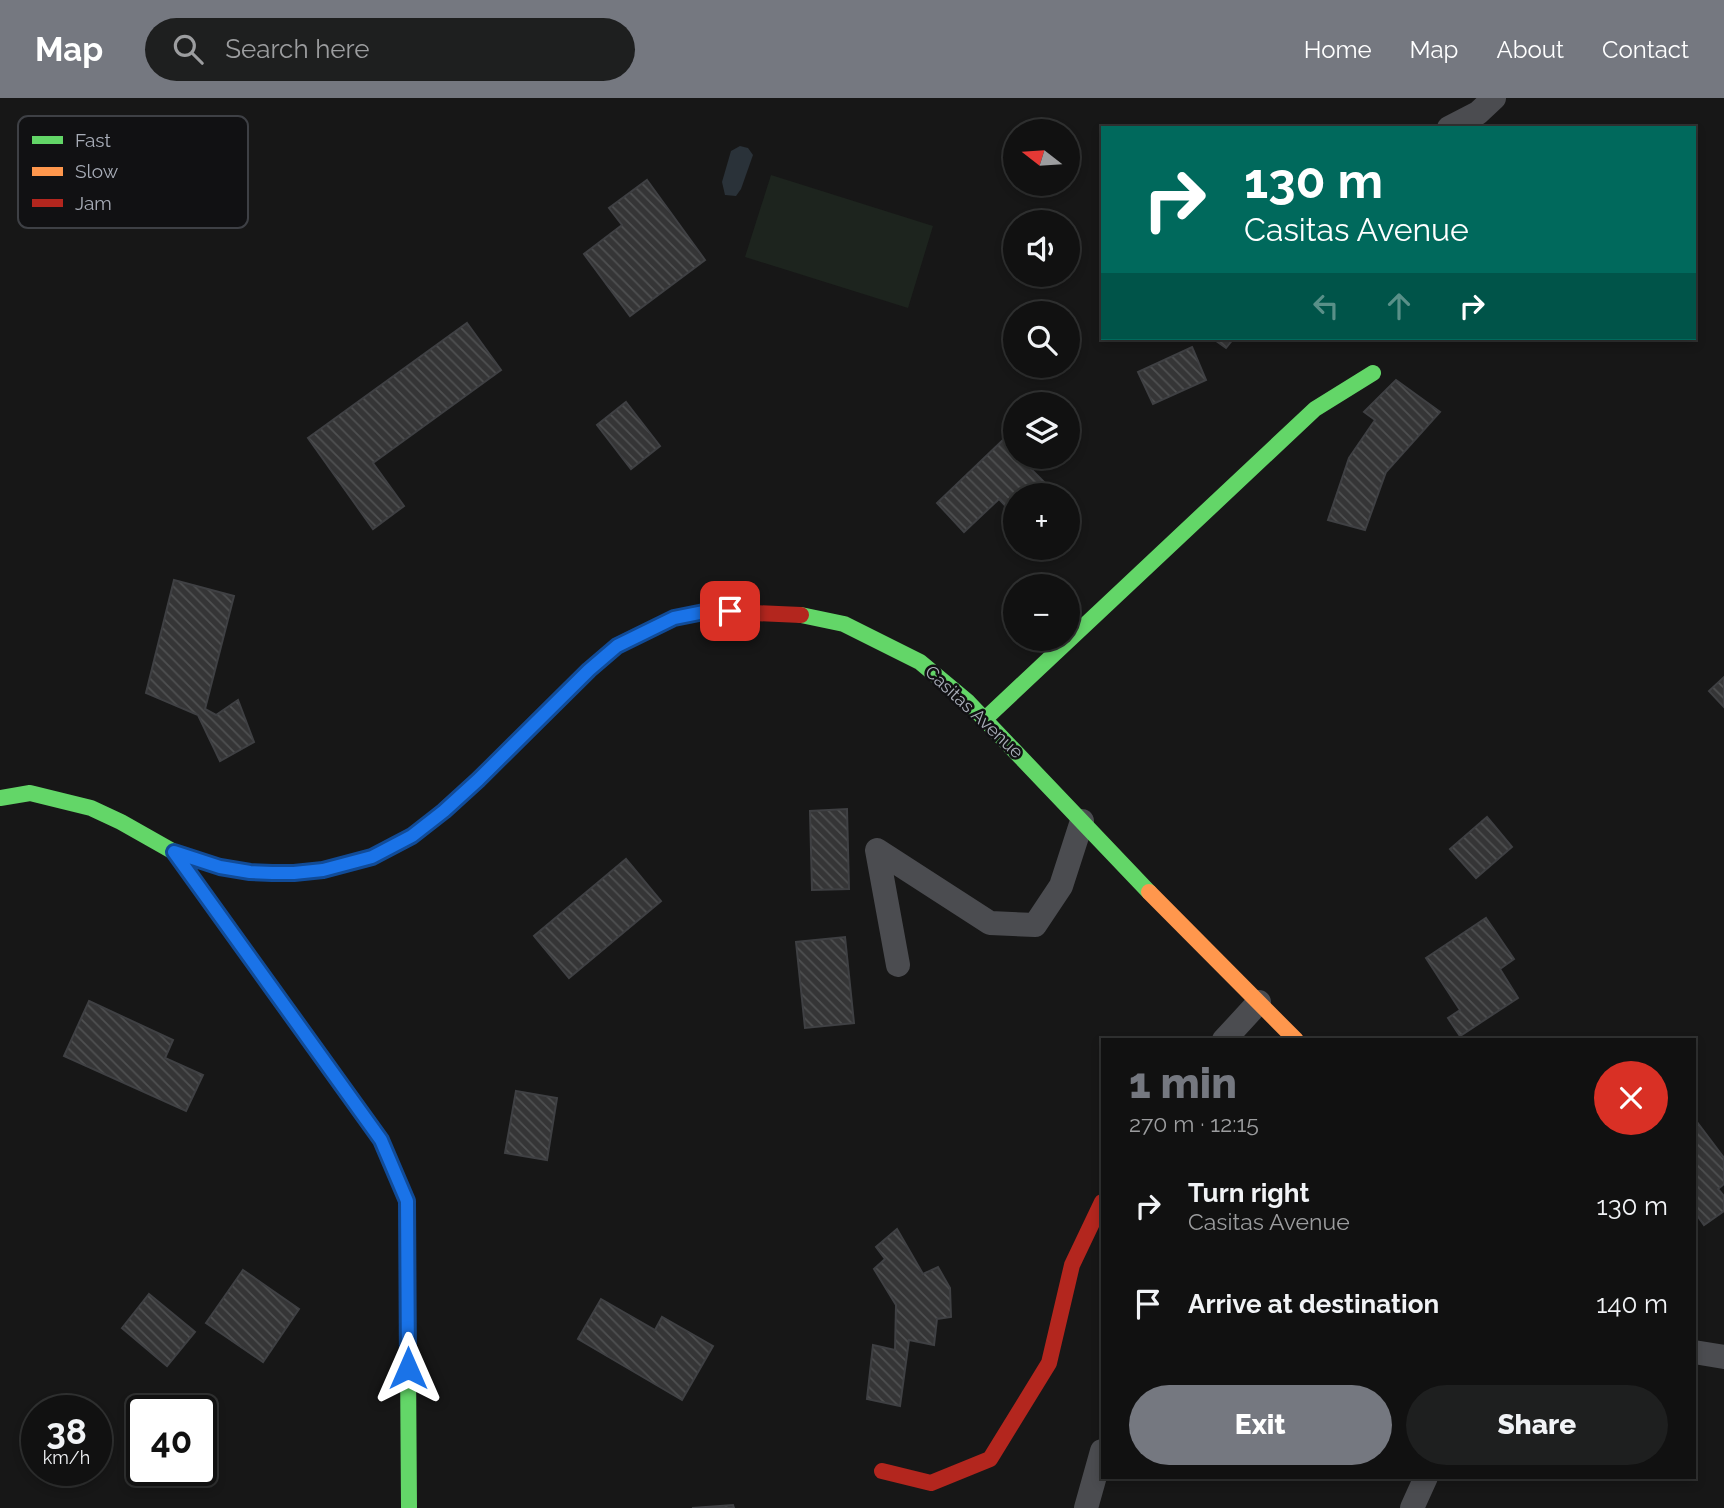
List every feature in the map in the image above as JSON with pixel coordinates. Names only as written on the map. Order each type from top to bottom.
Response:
[{"type":"street","points":[[1453,126],[1478,113],[1494,98]]},
{"type":"street","points":[[985,719],[1315,410],[1373,373]]},
{"type":"street","name":"Casitas Avenue","points":[[174,852],[220,867],[272,873],[323,870],[372,857],[412,836],[444,811],[617,646],[674,618],[709,611],[799,614],[844,624],[920,662],[968,702],[1132,875],[1294,1038]]},
{"type":"street","points":[[0,798],[30,793],[91,808],[174,852],[381,1140],[407,1201],[408,1508]]},
{"type":"street","points":[[898,965],[877,850],[990,923],[1035,925],[1061,886],[1082,821]]},
{"type":"street","points":[[1226,1038],[1259,1002]]},
{"type":"street","points":[[882,1471],[931,1483],[990,1459],[1049,1363],[1072,1265],[1101,1204]]},
{"type":"street","points":[[1696,1352],[1724,1357]]},
{"type":"street","points":[[1086,1508],[1101,1455]]},
{"type":"street","points":[[1412,1508],[1425,1479]]},
{"type":"shaded area","points":[[740,146],[748,148],[753,155],[741,189],[736,196],[725,195],[722,182],[731,151]]},
{"type":"shaded area","points":[[771,175],[933,226],[908,308],[745,257]]},
{"type":"building","points":[[647,180],[705,260],[630,316],[584,254],[622,225],[609,208]]},
{"type":"building","points":[[467,323],[501,370],[373,463],[404,506],[373,529],[308,438]]},
{"type":"building","points":[[1215,340],[1232,340],[1226,348]]},
{"type":"building","points":[[1192,347],[1206,380],[1153,404],[1138,372]]},
{"type":"building","points":[[1396,380],[1440,412],[1386,472],[1365,530],[1328,520],[1349,458],[1375,420],[1364,412]]},
{"type":"building","points":[[626,402],[660,446],[631,469],[597,425]]},
{"type":"building","points":[[1003,440],[1003,469],[1031,469],[1045,483],[1003,483],[1003,503],[999,499],[964,532],[937,503]]},
{"type":"building","points":[[174,580],[234,596],[205,709],[216,715],[238,700],[254,742],[220,761],[198,715],[146,693]]},
{"type":"building","points":[[1724,677],[1724,707],[1709,691]]},
{"type":"building","points":[[847,809],[849,889],[812,890],[810,811]]},
{"type":"building","points":[[1487,817],[1512,847],[1476,878],[1450,849]]},
{"type":"building","points":[[626,859],[661,901],[569,978],[534,936]]},
{"type":"building","points":[[1486,918],[1514,959],[1500,969],[1518,998],[1460,1036],[1448,1018],[1460,1010],[1426,958]]},
{"type":"building","points":[[845,937],[854,1023],[805,1028],[796,942]]},
{"type":"building","points":[[89,1001],[173,1040],[165,1058],[203,1075],[186,1111],[64,1056]]},
{"type":"building","points":[[516,1091],[557,1098],[547,1160],[505,1153]]},
{"type":"building","points":[[1696,1121],[1724,1158],[1724,1184],[1718,1189],[1724,1196],[1724,1211],[1704,1225],[1696,1214]]},
{"type":"building","points":[[897,1229],[923,1274],[938,1267],[950,1288],[951,1317],[937,1319],[934,1345],[909,1340],[900,1406],[867,1399],[873,1345],[895,1350],[896,1305],[874,1269],[885,1259],[876,1247]]},
{"type":"building","points":[[243,1270],[299,1309],[263,1362],[206,1323]]},
{"type":"building","points":[[149,1294],[195,1332],[167,1366],[122,1328]]},
{"type":"building","points":[[601,1299],[655,1330],[662,1317],[713,1346],[682,1400],[578,1339]]},
{"type":"building","points":[[733,1505],[734,1508],[692,1508]]},
{"type":"traffic: fast","points":[[985,719],[1315,409],[1373,373]]},
{"type":"traffic: fast","points":[[801,615],[844,624],[920,662],[968,702],[1149,892]]},
{"type":"traffic: fast","points":[[0,798],[30,793],[91,808],[174,852],[220,867],[250,872],[294,873],[323,870],[372,857],[412,836],[434,819]]},
{"type":"traffic: fast","points":[[407,1213],[409,1508]]},
{"type":"traffic: slow","points":[[174,852],[381,1140],[407,1201],[407,1213]]},
{"type":"traffic: slow","points":[[1149,892],[1294,1038]]},
{"type":"traffic: jam","points":[[434,819],[617,646],[674,618],[709,611],[801,615]]},
{"type":"traffic: jam","points":[[882,1471],[931,1483],[990,1459],[1049,1363],[1072,1265],[1101,1204]]},
{"type":"route","points":[[408,1368],[407,1201],[381,1140],[174,852],[220,867],[272,873],[323,870],[372,857],[412,836],[444,811],[617,646],[674,618],[709,611],[730,611]]}]
